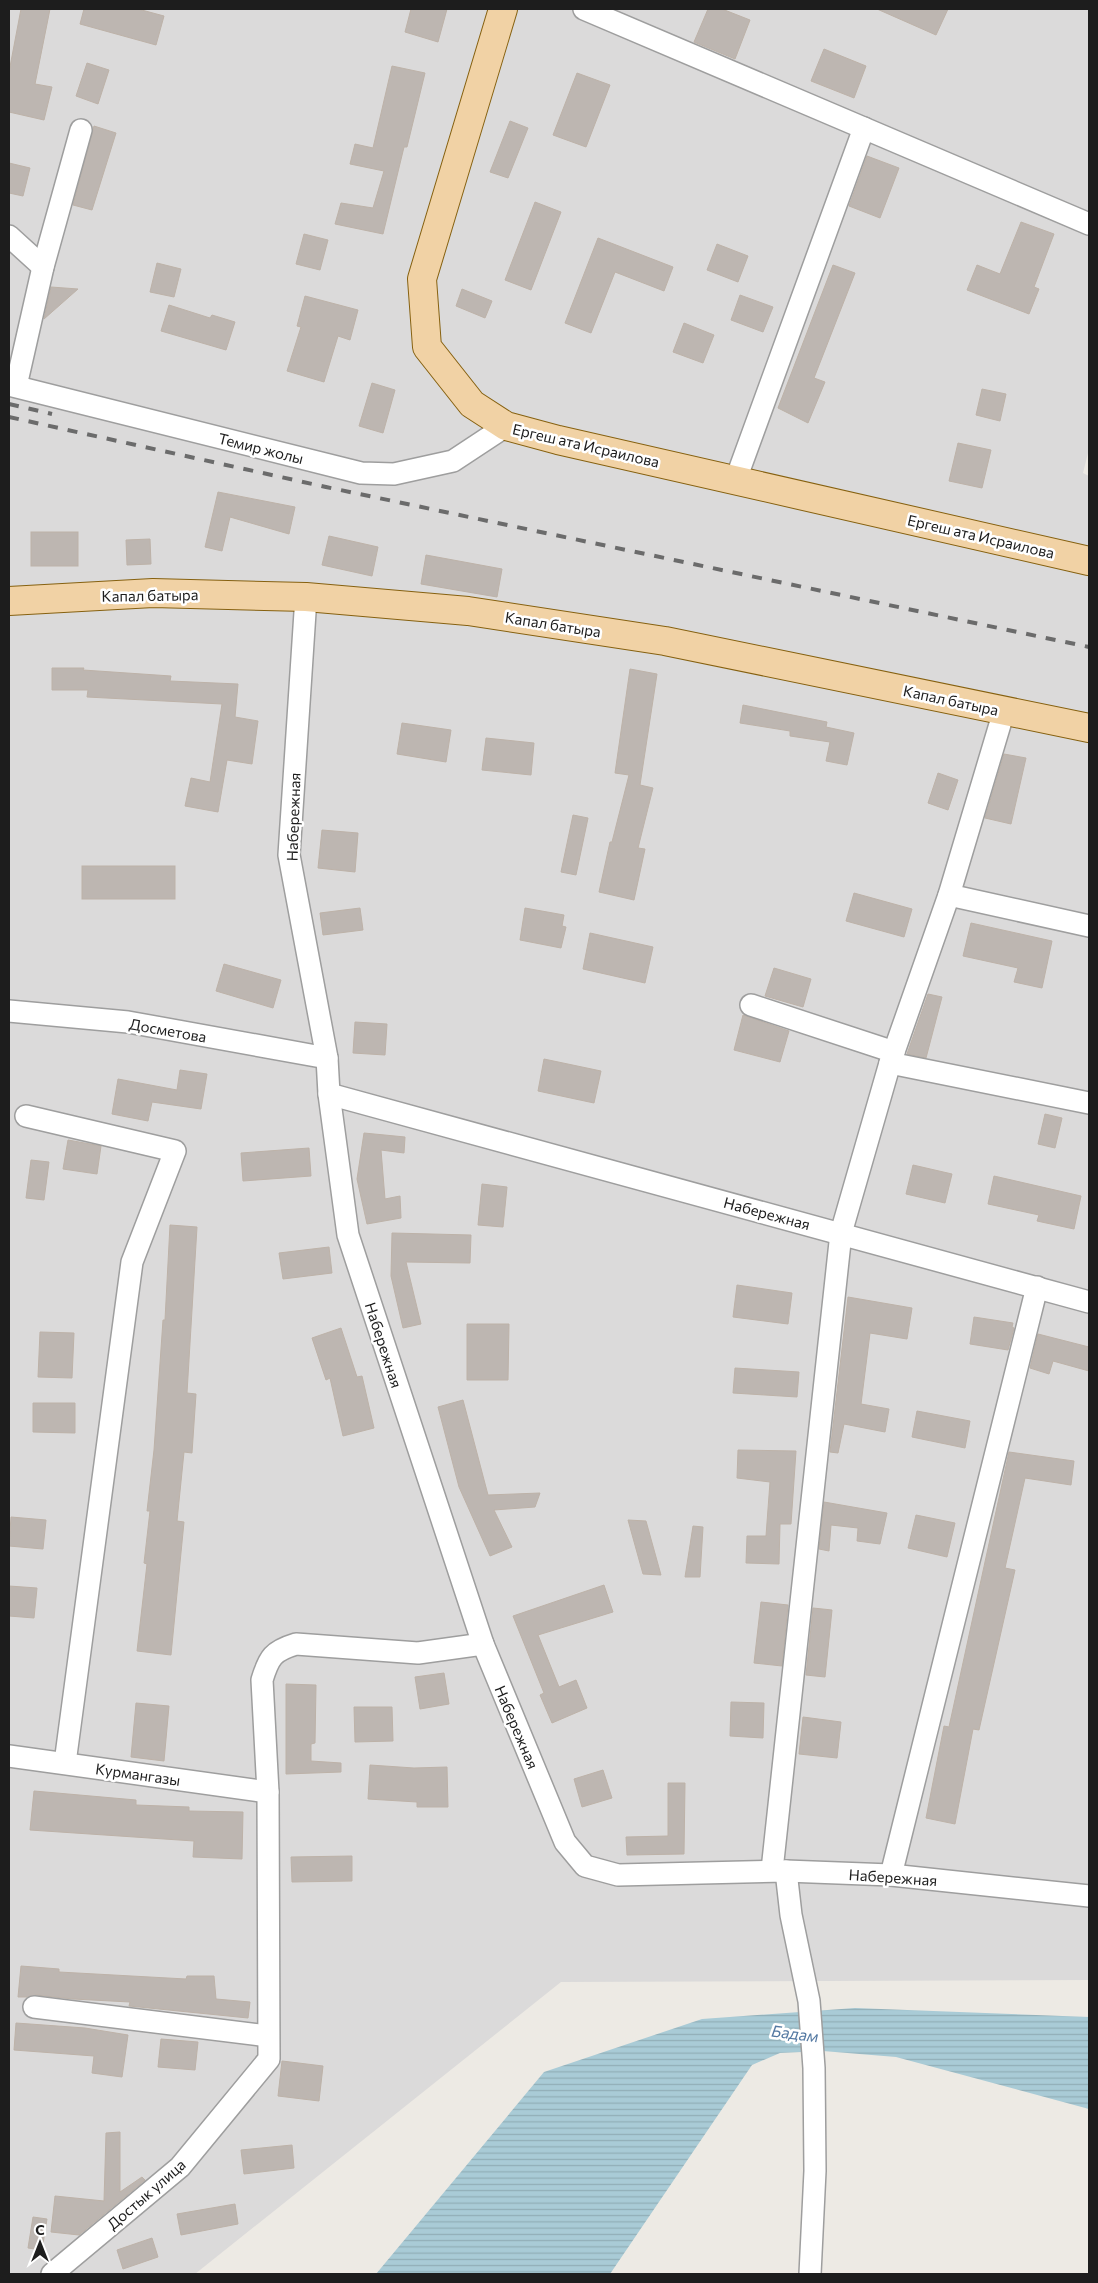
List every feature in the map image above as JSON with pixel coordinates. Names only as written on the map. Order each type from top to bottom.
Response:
[{"type":"main road","name":"Ергеш ата Исраилова","points":[[503,9],[422,279],[427,347],[472,404],[506,426],[558,440],[736,479],[1089,561]]},
{"type":"main road","name":"Капал батыра","points":[[9,601],[153,593],[306,597],[468,611],[665,641],[1089,728]]},
{"type":"street","points":[[584,9],[1089,224]]},
{"type":"street","points":[[736,479],[864,128]]},
{"type":"street","points":[[12,386],[42,267],[81,130]]},
{"type":"street","points":[[9,236],[42,267]]},
{"type":"street","name":"Темир жолы","points":[[12,386],[361,473],[394,474],[453,461],[506,426]]},
{"type":"street","name":"Набережная","points":[[306,597],[289,855],[327,1058],[329,1094],[348,1235],[483,1644],[565,1842],[585,1866],[618,1875],[779,1870],[891,1876],[1089,1896]]},
{"type":"street","points":[[810,2274],[815,2171],[814,2068],[809,2001],[791,1915],[779,1870],[841,1233],[892,1058],[949,895],[1004,710]]},
{"type":"street","points":[[949,895],[1089,926]]},
{"type":"street","points":[[751,1005],[892,1058],[1089,1103]]},
{"type":"street","name":"Досметова","points":[[9,1011],[128,1022],[327,1058]]},
{"type":"street","name":"Набережная","points":[[329,1094],[1089,1302]]},
{"type":"street","points":[[26,1116],[175,1151],[132,1262],[65,1763]]},
{"type":"street","points":[[891,1876],[1038,1287]]},
{"type":"street","points":[[34,2007],[268,2036],[268,1792],[262,1680],[267,1664],[279,1649],[296,1644],[418,1653],[483,1644]]},
{"type":"street","name":"Курмангазы","points":[[9,1756],[268,1792]]},
{"type":"street","name":"Достык улица","points":[[52,2274],[180,2167],[269,2059],[268,2036]]},
{"type":"shaded area","points":[[9,9],[1089,9],[1089,449],[1083,473],[1089,476],[1089,1980],[561,1982],[195,2274],[9,2274]]},
{"type":"water","name":"Бадам","points":[[855,2008],[1089,2017],[1089,2109],[896,2057],[823,2051],[780,2053],[752,2065],[610,2274],[376,2274],[544,2072],[702,2019]]},
{"type":"building","points":[[21,9],[50,9],[35,84],[52,87],[44,120],[9,112],[9,72]]},
{"type":"building","points":[[84,9],[138,9],[164,16],[156,45],[80,24]]},
{"type":"building","points":[[411,9],[447,9],[438,42],[405,32]]},
{"type":"building","points":[[708,9],[722,9],[750,20],[735,59],[694,42]]},
{"type":"building","points":[[877,9],[948,9],[936,35]]},
{"type":"building","points":[[824,49],[866,66],[854,98],[811,81]]},
{"type":"building","points":[[87,63],[109,70],[98,104],[76,96]]},
{"type":"building","points":[[392,66],[425,73],[407,147],[404,147],[383,234],[335,224],[341,203],[373,208],[384,171],[350,164],[355,144],[373,148]]},
{"type":"building","points":[[577,73],[610,85],[586,147],[553,135]]},
{"type":"building","points":[[510,121],[528,128],[508,178],[490,172]]},
{"type":"building","points":[[94,126],[116,133],[92,210],[73,205]]},
{"type":"building","points":[[867,156],[899,168],[880,218],[849,206]]},
{"type":"building","points":[[9,163],[30,168],[23,196],[9,193]]},
{"type":"building","points":[[535,202],[561,212],[531,290],[505,280]]},
{"type":"building","points":[[1021,222],[1054,234],[1034,287],[1039,289],[1029,314],[967,290],[977,265],[1000,274]]},
{"type":"building","points":[[304,234],[328,240],[320,270],[296,264]]},
{"type":"building","points":[[598,238],[673,267],[664,291],[615,272],[591,333],[565,323]]},
{"type":"building","points":[[717,244],[748,256],[738,282],[707,270]]},
{"type":"building","points":[[157,263],[181,269],[174,297],[150,292]]},
{"type":"building","points":[[833,265],[855,273],[814,378],[825,382],[808,423],[778,408]]},
{"type":"building","points":[[51,287],[78,289],[44,319]]},
{"type":"building","points":[[462,289],[492,301],[485,318],[456,306]]},
{"type":"building","points":[[740,295],[773,307],[763,332],[731,320]]},
{"type":"building","points":[[305,296],[358,310],[350,340],[338,336],[324,382],[287,371],[301,327],[297,326]]},
{"type":"building","points":[[169,305],[210,318],[212,315],[235,322],[226,350],[161,331]]},
{"type":"building","points":[[684,323],[714,335],[703,363],[673,352]]},
{"type":"building","points":[[372,383],[395,390],[383,433],[359,426]]},
{"type":"building","points":[[982,389],[1006,394],[1000,421],[976,415]]},
{"type":"building","points":[[958,443],[991,450],[982,488],[949,481]]},
{"type":"building","points":[[218,492],[295,507],[289,534],[230,517],[222,551],[205,547]]},
{"type":"building","points":[[31,532],[78,532],[78,566],[31,566]]},
{"type":"building","points":[[329,536],[378,547],[372,576],[322,565]]},
{"type":"building","points":[[150,539],[151,564],[127,565],[126,540]]},
{"type":"building","points":[[426,555],[502,569],[497,597],[421,584]]},
{"type":"building","points":[[52,668],[84,668],[83,670],[171,676],[170,681],[238,684],[235,717],[258,721],[252,764],[227,760],[218,812],[185,806],[191,778],[210,782],[222,704],[87,697],[88,690],[52,690]]},
{"type":"building","points":[[630,669],[657,674],[640,785],[653,788],[638,848],[645,849],[634,900],[599,892],[610,842],[612,842],[629,775],[615,773]]},
{"type":"building","points":[[743,705],[827,722],[826,727],[854,733],[847,765],[826,761],[830,742],[790,736],[790,731],[740,723]]},
{"type":"building","points":[[402,723],[451,730],[446,762],[397,754]]},
{"type":"building","points":[[486,738],[534,743],[531,775],[482,770]]},
{"type":"building","points":[[1004,754],[1026,758],[1011,824],[985,818]]},
{"type":"building","points":[[938,773],[958,780],[948,810],[928,803]]},
{"type":"building","points":[[573,815],[588,818],[576,875],[561,872]]},
{"type":"building","points":[[322,830],[358,833],[355,872],[318,868]]},
{"type":"building","points":[[82,866],[175,866],[175,899],[82,899]]},
{"type":"building","points":[[854,893],[912,909],[904,937],[846,921]]},
{"type":"building","points":[[360,908],[363,930],[323,935],[320,913]]},
{"type":"building","points":[[525,908],[564,915],[562,926],[566,927],[561,948],[520,940]]},
{"type":"building","points":[[971,923],[1052,941],[1042,988],[1014,982],[1018,968],[963,956]]},
{"type":"building","points":[[590,933],[653,947],[645,983],[583,969]]},
{"type":"building","points":[[224,964],[281,980],[273,1008],[216,991]]},
{"type":"building","points":[[774,968],[811,979],[803,1007],[765,996]]},
{"type":"building","points":[[928,994],[942,997],[926,1058],[907,1054]]},
{"type":"building","points":[[743,1015],[789,1031],[780,1062],[734,1050]]},
{"type":"building","points":[[355,1022],[387,1024],[385,1055],[353,1053]]},
{"type":"building","points":[[544,1059],[601,1071],[594,1103],[538,1091]]},
{"type":"building","points":[[180,1070],[207,1074],[201,1109],[152,1102],[148,1121],[112,1114],[118,1079],[177,1090]]},
{"type":"building","points":[[1045,1114],[1062,1118],[1055,1148],[1038,1144]]},
{"type":"building","points":[[364,1133],[405,1137],[404,1153],[381,1150],[385,1199],[400,1196],[401,1218],[367,1224],[357,1179]]},
{"type":"building","points":[[68,1140],[101,1146],[97,1174],[63,1169]]},
{"type":"building","points":[[309,1148],[311,1176],[243,1181],[241,1153]]},
{"type":"building","points":[[31,1160],[49,1162],[44,1200],[26,1198]]},
{"type":"building","points":[[913,1165],[952,1174],[945,1203],[906,1194]]},
{"type":"building","points":[[994,1176],[1081,1196],[1074,1229],[1037,1221],[1039,1215],[988,1204]]},
{"type":"building","points":[[482,1184],[507,1187],[503,1227],[478,1225]]},
{"type":"building","points":[[170,1225],[197,1227],[187,1393],[196,1394],[192,1453],[184,1452],[177,1521],[184,1522],[171,1655],[137,1651],[147,1564],[144,1563],[150,1511],[147,1511],[154,1450],[163,1320],[165,1320]]},
{"type":"building","points":[[392,1233],[471,1235],[470,1263],[406,1262],[421,1324],[403,1328],[391,1276]]},
{"type":"building","points":[[329,1247],[332,1273],[283,1279],[279,1253]]},
{"type":"building","points":[[737,1285],[792,1293],[788,1324],[733,1317]]},
{"type":"building","points":[[848,1297],[912,1308],[907,1339],[870,1333],[861,1404],[889,1409],[885,1432],[844,1424],[838,1453],[830,1452]]},
{"type":"building","points":[[974,1317],[1013,1323],[1012,1327],[1014,1328],[1008,1350],[970,1344]]},
{"type":"building","points":[[467,1324],[509,1324],[508,1380],[467,1380]]},
{"type":"building","points":[[341,1328],[357,1377],[362,1376],[374,1428],[343,1436],[330,1378],[326,1380],[312,1338]]},
{"type":"building","points":[[40,1332],[74,1333],[72,1378],[38,1377]]},
{"type":"building","points":[[1038,1334],[1089,1347],[1089,1371],[1053,1361],[1049,1374],[1030,1368]]},
{"type":"building","points":[[735,1368],[799,1372],[797,1397],[733,1393]]},
{"type":"building","points":[[463,1400],[488,1495],[540,1493],[535,1507],[494,1510],[512,1547],[490,1556],[459,1487],[438,1407]]},
{"type":"building","points":[[33,1403],[75,1403],[75,1433],[33,1432]]},
{"type":"building","points":[[917,1411],[970,1421],[965,1448],[912,1437]]},
{"type":"building","points":[[738,1450],[796,1451],[791,1524],[780,1524],[779,1564],[746,1563],[747,1536],[766,1536],[770,1482],[737,1478]]},
{"type":"building","points":[[1009,1452],[1074,1461],[1071,1485],[1025,1478],[1005,1568],[1015,1570],[979,1730],[973,1729],[955,1824],[926,1818],[944,1726],[949,1727]]},
{"type":"building","points":[[824,1502],[887,1513],[880,1544],[857,1541],[858,1528],[831,1525],[829,1551],[819,1549]]},
{"type":"building","points":[[916,1515],[955,1523],[947,1557],[908,1548]]},
{"type":"building","points":[[11,1517],[46,1520],[43,1549],[9,1546]]},
{"type":"building","points":[[628,1520],[646,1521],[661,1575],[643,1574]]},
{"type":"building","points":[[693,1526],[703,1527],[700,1577],[685,1577]]},
{"type":"building","points":[[604,1585],[613,1612],[538,1635],[559,1687],[576,1680],[587,1708],[552,1723],[540,1695],[544,1693],[513,1616]]},
{"type":"building","points":[[9,1586],[37,1588],[34,1618],[9,1616]]},
{"type":"building","points":[[761,1602],[788,1605],[782,1666],[754,1663]]},
{"type":"building","points":[[813,1608],[832,1610],[825,1677],[806,1675]]},
{"type":"building","points":[[444,1673],[449,1704],[420,1709],[415,1677]]},
{"type":"building","points":[[286,1684],[316,1685],[315,1743],[311,1744],[311,1761],[341,1763],[341,1772],[286,1774]]},
{"type":"building","points":[[731,1702],[764,1703],[763,1738],[730,1736]]},
{"type":"building","points":[[136,1703],[169,1706],[164,1761],[131,1757]]},
{"type":"building","points":[[354,1707],[392,1707],[393,1741],[355,1742]]},
{"type":"building","points":[[803,1717],[841,1722],[837,1758],[799,1754]]},
{"type":"building","points":[[370,1765],[414,1768],[447,1767],[448,1807],[417,1807],[417,1802],[368,1799]]},
{"type":"building","points":[[603,1770],[612,1798],[582,1807],[574,1779]]},
{"type":"building","points":[[668,1783],[685,1783],[684,1854],[627,1855],[626,1837],[668,1836]]},
{"type":"building","points":[[34,1791],[136,1800],[136,1805],[189,1807],[189,1811],[243,1812],[242,1859],[193,1857],[194,1841],[30,1830]]},
{"type":"building","points":[[352,1856],[352,1881],[292,1882],[291,1857]]},
{"type":"building","points":[[21,1966],[59,1969],[59,1972],[186,1979],[187,1976],[214,1976],[216,1999],[250,2002],[248,2018],[129,2006],[130,2002],[36,1995],[18,1997]]},
{"type":"building","points":[[16,2023],[85,2028],[128,2035],[122,2077],[92,2073],[94,2056],[14,2050]]},
{"type":"building","points":[[161,2039],[198,2042],[195,2070],[158,2067]]},
{"type":"building","points":[[282,2061],[323,2066],[319,2101],[278,2096]]},
{"type":"building","points":[[120,2132],[120,2192],[142,2177],[145,2180],[79,2235],[51,2232],[55,2196],[104,2201],[106,2133]]},
{"type":"building","points":[[292,2145],[294,2168],[244,2174],[241,2150]]},
{"type":"building","points":[[235,2204],[238,2224],[181,2235],[177,2214]]},
{"type":"building","points":[[33,2217],[47,2219],[42,2250],[28,2248]]},
{"type":"building","points":[[152,2238],[158,2257],[123,2269],[117,2250]]},
{"type":"railway","points":[[9,404],[52,414]]},
{"type":"railway","points":[[9,417],[326,487],[1089,647]]}]
